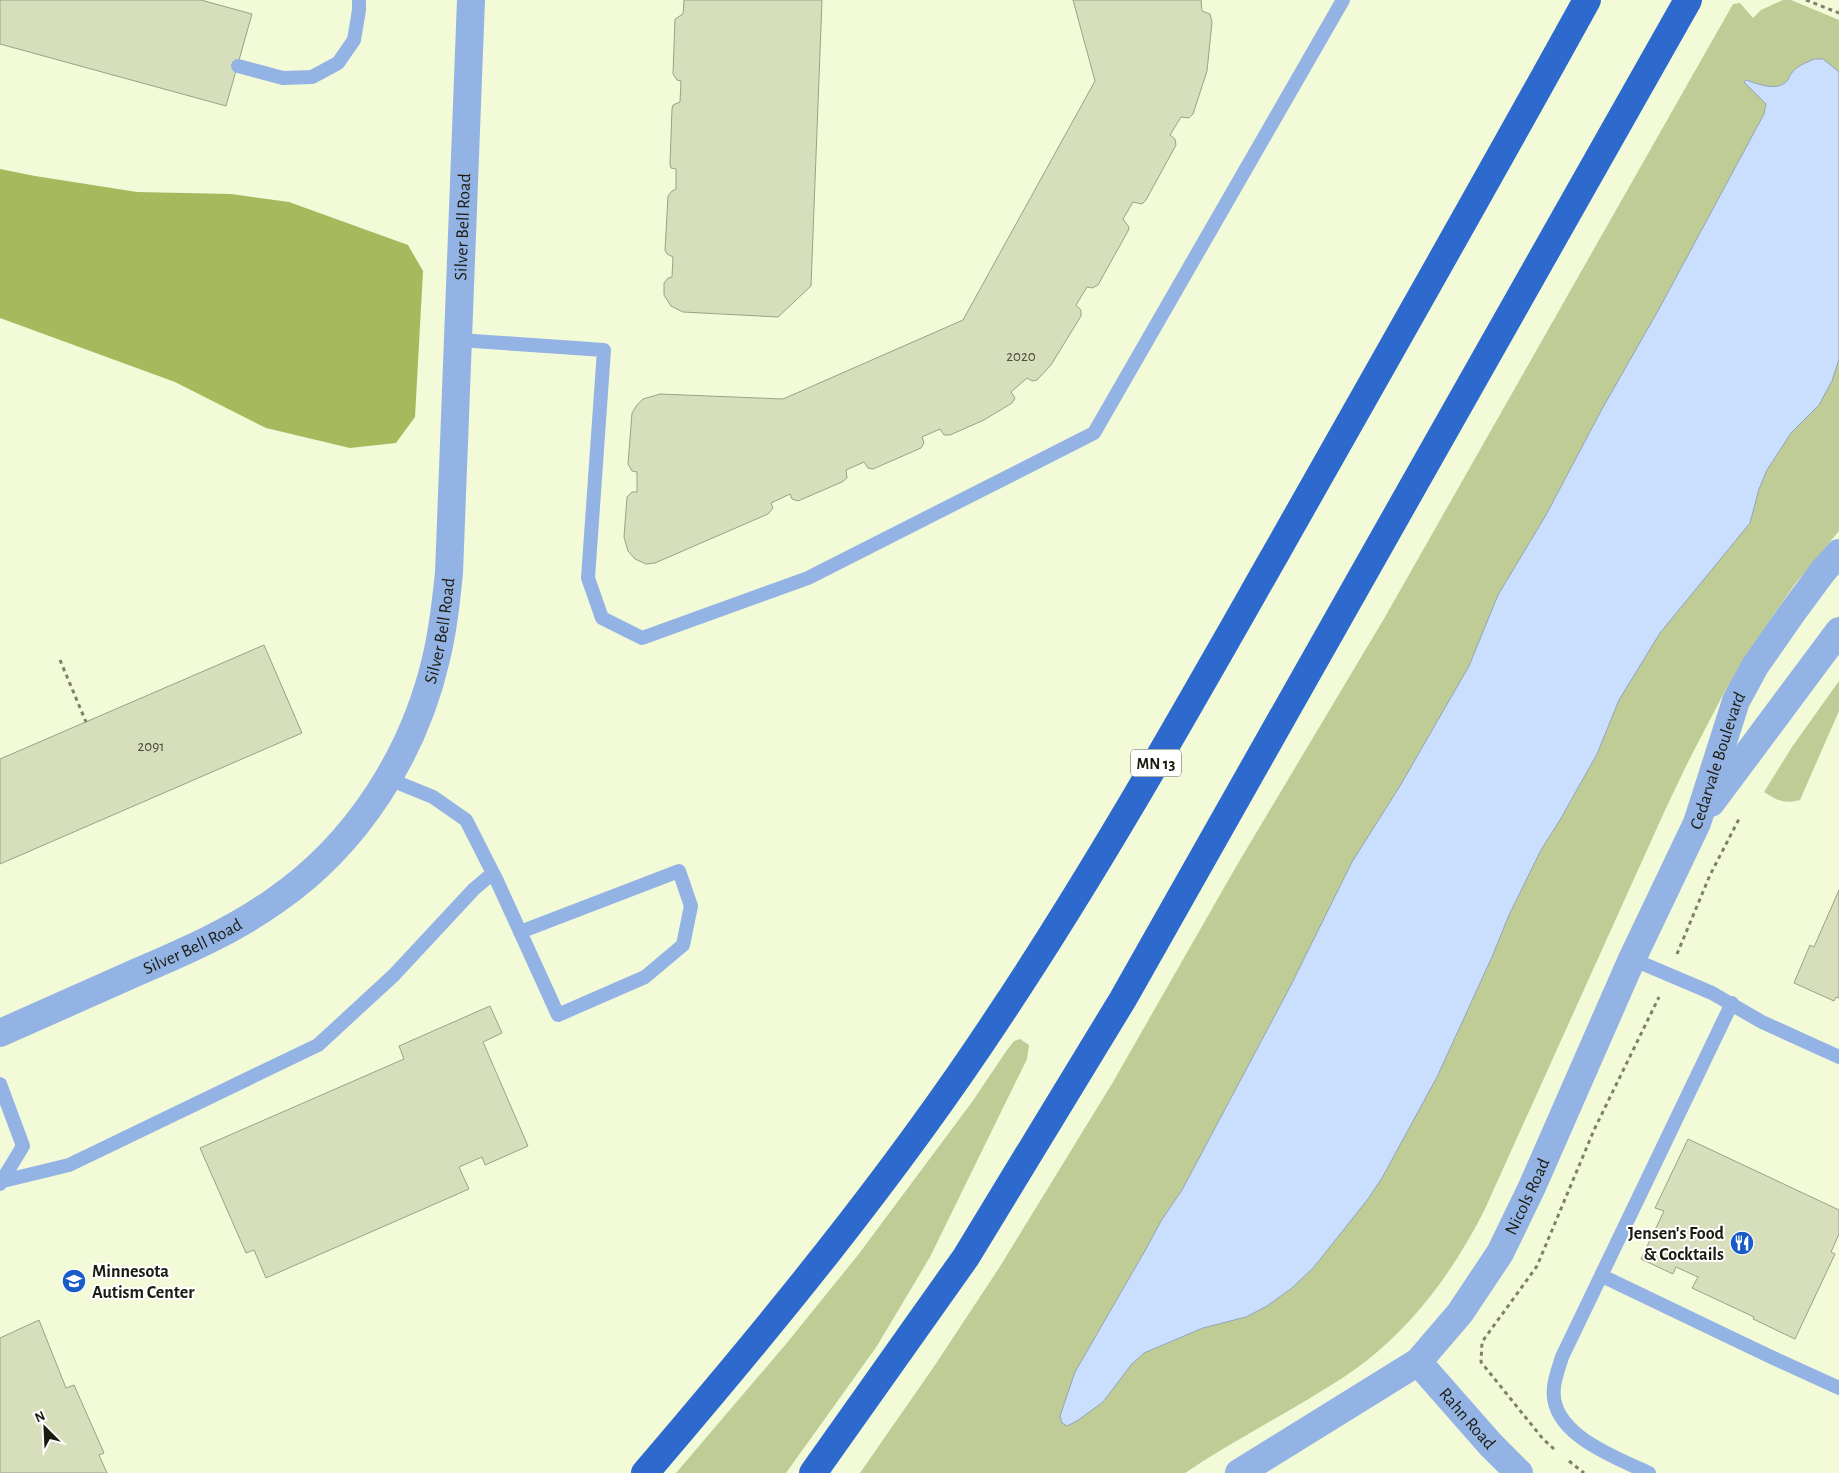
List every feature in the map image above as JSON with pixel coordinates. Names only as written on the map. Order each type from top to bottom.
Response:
[{"type":"highway","name":"MN 13","points":[[645,1473],[797,1290],[886,1176],[980,1045],[1078,895],[1131,807],[1273,558],[1587,0]]},
{"type":"highway","points":[[813,1473],[966,1257],[1123,999],[1688,0]]},
{"type":"street","name":"Silver Bell Road","points":[[0,1033],[225,932],[277,900],[318,866],[371,805],[389,779],[413,730],[422,708],[436,659],[442,630],[449,573],[472,0]]},
{"type":"street","name":"Cedarvale Boulevard","points":[[1697,823],[1736,701],[1755,666],[1823,571],[1839,553]]},
{"type":"street","name":"Cedarvale Boulevard","points":[[1697,823],[1839,631]]},
{"type":"street","name":"Nicols Road","points":[[1239,1473],[1418,1362],[1460,1312],[1500,1253],[1532,1187],[1632,959],[1697,823]]},
{"type":"street","name":"Rahn Road","points":[[1418,1362],[1490,1444],[1519,1473]]},
{"type":"lane","points":[[238,66],[283,78],[312,77],[329,68],[338,63],[354,40],[359,0]]},
{"type":"lane","points":[[458,340],[604,350],[588,578],[602,618],[642,638],[808,578],[1094,433],[1343,0]]},
{"type":"lane","points":[[389,779],[433,797],[466,820],[493,873],[520,932],[558,1015],[646,977],[683,945],[691,906],[679,871],[520,932]]},
{"type":"lane","points":[[1,1183],[69,1165],[318,1045],[394,975],[474,889],[493,873]]},
{"type":"lane","points":[[1632,959],[1669,973],[1732,1003],[1762,1022],[1839,1057]]},
{"type":"lane","points":[[1650,1473],[1598,1450],[1570,1428],[1559,1415],[1555,1402],[1554,1388],[1562,1357],[1732,1003]]},
{"type":"lane","points":[[0,1084],[24,1146],[1,1183]]},
{"type":"lane","points":[[1602,1276],[1839,1388]]},
{"type":"path","points":[[1806,0],[1839,13]]},
{"type":"path","points":[[60,660],[86,722]]},
{"type":"path","points":[[1557,1451],[1543,1440],[1480,1362],[1482,1342],[1537,1266],[1594,1130],[1657,1002],[1710,875],[1742,814]]},
{"type":"path","points":[[1563,1456],[1584,1473]]},
{"type":"green space","points":[[1783,0],[1791,0],[1839,20],[1839,531],[1795,584],[1725,691],[1666,808],[1484,1211],[1457,1259],[1442,1281],[1407,1324],[1366,1361],[1344,1377],[1185,1473],[860,1473],[999,1268],[1113,1082],[1237,865],[1385,617],[1733,4],[1740,3],[1753,18],[1761,10]]},
{"type":"green space","points":[[0,169],[137,192],[231,194],[289,202],[408,245],[423,271],[415,417],[396,443],[350,448],[266,428],[175,382],[0,318]]},
{"type":"green space","points":[[1839,681],[1839,711],[1800,800],[1790,802],[1773,798],[1764,792],[1792,747]]},
{"type":"green space","points":[[1020,1039],[1029,1045],[1027,1059],[930,1257],[877,1346],[786,1473],[676,1473],[786,1344],[858,1255],[972,1102],[1007,1050],[1014,1041]]},
{"type":"water","points":[[1814,59],[1823,59],[1839,72],[1839,359],[1832,381],[1819,405],[1791,433],[1767,470],[1759,489],[1750,523],[1660,633],[1619,700],[1597,754],[1541,850],[1509,915],[1492,957],[1437,1077],[1382,1178],[1368,1199],[1314,1267],[1292,1288],[1267,1306],[1246,1317],[1203,1328],[1144,1353],[1131,1365],[1103,1402],[1067,1426],[1062,1423],[1060,1416],[1075,1372],[1161,1221],[1182,1190],[1290,987],[1352,862],[1400,786],[1469,666],[1498,595],[1546,515],[1764,114],[1766,104],[1744,82],[1746,80],[1767,86],[1778,86],[1787,81],[1790,75],[1801,65]]},
{"type":"building","points":[[0,0],[201,0],[252,14],[226,106],[0,44]]},
{"type":"building","points":[[684,0],[822,0],[811,286],[778,317],[683,312],[671,306],[664,295],[664,283],[668,278],[672,277],[673,257],[667,254],[665,250],[668,196],[676,189],[676,169],[671,168],[670,164],[672,109],[673,105],[680,102],[681,81],[677,80],[673,74],[675,19],[683,14]]},
{"type":"building","points":[[1073,0],[1201,0],[1202,11],[1210,14],[1212,22],[1207,71],[1193,114],[1189,118],[1181,117],[1170,135],[1175,139],[1176,145],[1146,200],[1142,204],[1133,202],[1123,219],[1129,227],[1128,231],[1098,285],[1092,288],[1087,287],[1076,305],[1081,310],[1081,316],[1051,365],[1037,380],[1032,381],[1027,378],[1011,392],[1015,398],[1012,403],[984,420],[950,435],[944,435],[940,429],[922,437],[924,443],[921,448],[873,469],[868,468],[864,462],[846,470],[847,478],[842,482],[798,501],[792,499],[790,494],[771,503],[773,508],[768,514],[655,563],[646,564],[635,559],[628,551],[624,537],[627,497],[632,492],[637,492],[637,472],[632,471],[628,464],[632,413],[643,399],[660,394],[783,399],[963,320],[1095,81]]},
{"type":"building","points":[[264,645],[302,733],[0,864],[0,759]]},
{"type":"building","points":[[1839,890],[1839,998],[1836,997],[1834,1001],[1794,983],[1810,945],[1814,947]]},
{"type":"building","points":[[490,1006],[502,1033],[483,1042],[528,1146],[485,1165],[482,1157],[459,1167],[469,1189],[266,1278],[254,1250],[246,1253],[200,1148],[404,1059],[399,1046]]},
{"type":"building","name":"Jensen's Food & Cocktails","points":[[1688,1139],[1839,1210],[1839,1234],[1831,1252],[1835,1254],[1795,1339],[1753,1319],[1754,1317],[1692,1288],[1698,1277],[1676,1267],[1673,1274],[1641,1259],[1664,1211],[1655,1208]]},
{"type":"building","points":[[39,1320],[66,1388],[74,1385],[104,1453],[99,1455],[107,1473],[0,1473],[0,1338]]},
{"type":"place","name":"Jensen's Food & Cocktails","points":[[1742,1243]]},
{"type":"place","name":"Minnesota Autism Center","points":[[74,1281]]}]
